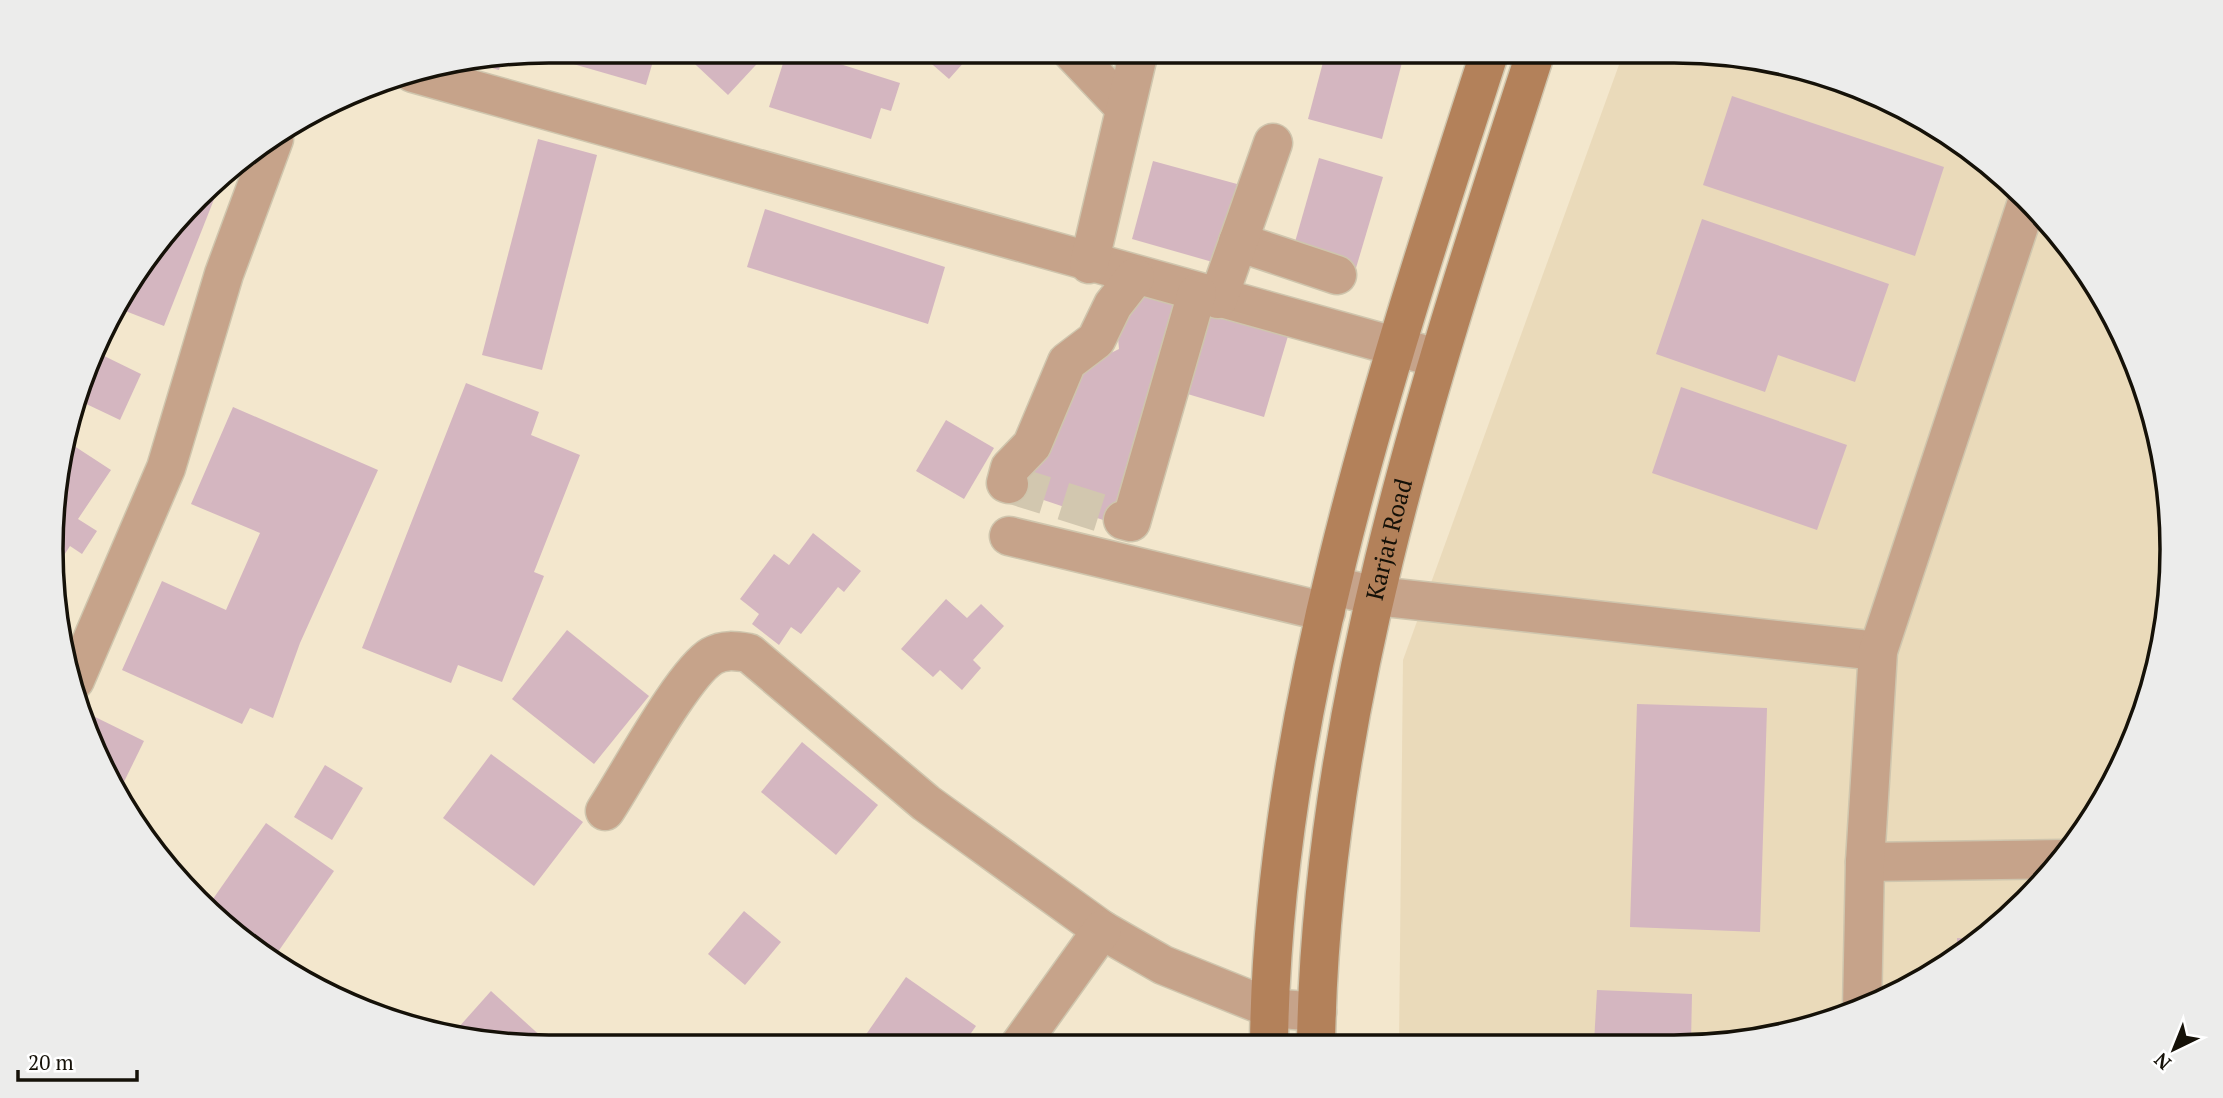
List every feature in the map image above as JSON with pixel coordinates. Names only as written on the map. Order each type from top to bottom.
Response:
[{"type":"main road","name":"Karjat Road","points":[[1270,1026],[1290,797],[1329,599],[1394,347],[1486,63]]},
{"type":"main road","name":"Karjat Road","points":[[1316,1028],[1321,918],[1334,804],[1376,596],[1437,358],[1532,63]]},
{"type":"street","points":[[1082,63],[1124,107]]},
{"type":"street","points":[[1089,264],[1136,63]]},
{"type":"street","points":[[431,78],[1089,264],[1437,358]]},
{"type":"street","points":[[1123,520],[1131,522],[1208,296],[1238,242],[1273,143]]},
{"type":"street","points":[[79,671],[166,468],[224,274],[269,152]]},
{"type":"street","points":[[1862,997],[1865,862],[1878,652],[2024,212]]},
{"type":"street","points":[[1238,242],[1337,275]]},
{"type":"street","points":[[1009,484],[1006,483],[1010,468],[1031,445],[1067,362],[1096,340],[1113,305],[1136,276]]},
{"type":"street","points":[[1009,536],[1329,599],[1376,596],[1878,652]]},
{"type":"street","points":[[606,811],[689,679],[711,657],[729,650],[749,653],[926,803],[1101,930],[1270,1026],[1316,1028]]},
{"type":"street","points":[[1865,862],[2048,859]]},
{"type":"street","points":[[1026,1035],[1101,930]]},
{"type":"shaded area","points":[[1620,63],[1706,64],[1769,72],[1860,100],[1917,128],[1970,163],[2018,205],[2060,253],[2078,279],[2110,334],[2123,363],[2151,454],[2160,549],[2151,644],[2123,735],[2095,792],[2078,819],[2060,845],[2018,893],[1970,935],[1944,953],[1889,985],[1860,998],[1769,1026],[1706,1034],[1399,1035],[1403,660]]},
{"type":"building","points":[[570,63],[652,63],[646,85]]},
{"type":"building","points":[[694,63],[758,63],[728,95]]},
{"type":"building","points":[[783,63],[837,63],[900,83],[891,111],[881,108],[871,139],[769,107]]},
{"type":"building","points":[[931,63],[963,63],[949,79]]},
{"type":"building","points":[[1323,63],[1402,63],[1382,139],[1308,119]]},
{"type":"building","points":[[1732,96],[1944,167],[1915,256],[1703,185]]},
{"type":"building","points":[[538,139],[597,155],[542,370],[482,355]]},
{"type":"building","points":[[1319,158],[1383,177],[1356,268],[1293,249]]},
{"type":"building","points":[[1153,161],[1237,184],[1216,263],[1132,239]]},
{"type":"building","points":[[215,196],[164,326],[125,311],[163,253]]},
{"type":"building","points":[[765,209],[945,267],[928,324],[747,267]]},
{"type":"building","points":[[1702,219],[1889,284],[1855,382],[1778,355],[1765,392],[1656,354]]},
{"type":"building","points":[[1140,292],[1158,301],[1185,307],[1118,525],[1011,489],[1080,368],[1119,349],[1117,326]]},
{"type":"building","points":[[1204,311],[1288,336],[1264,417],[1181,392]]},
{"type":"building","points":[[103,356],[141,374],[120,420],[86,404]]},
{"type":"building","points":[[466,383],[539,412],[531,435],[580,455],[534,572],[544,576],[502,682],[458,665],[451,683],[362,648]]},
{"type":"building","points":[[1681,387],[1847,445],[1817,530],[1652,473]]},
{"type":"building","points":[[233,407],[378,470],[300,643],[273,718],[250,708],[242,724],[122,670],[162,581],[226,610],[260,533],[191,504]]},
{"type":"building","points":[[946,420],[994,448],[964,499],[916,471]]},
{"type":"building","points":[[74,446],[111,470],[78,519],[97,531],[82,554],[70,546],[63,556],[67,486]]},
{"type":"building","points":[[813,533],[861,571],[844,592],[838,587],[801,634],[791,627],[779,645],[752,624],[759,614],[740,599],[774,554],[789,565]]},
{"type":"building","points":[[946,599],[967,618],[981,604],[1004,626],[973,660],[981,668],[962,690],[940,670],[933,677],[901,649]]},
{"type":"building","points":[[567,630],[649,696],[594,764],[512,699]]},
{"type":"building","points":[[1637,704],[1767,708],[1760,932],[1630,927]]},
{"type":"building","points":[[93,716],[144,741],[123,783]]},
{"type":"building","points":[[802,742],[878,805],[836,855],[761,792]]},
{"type":"building","points":[[491,754],[583,822],[534,886],[443,818]]},
{"type":"building","points":[[325,765],[363,788],[332,840],[294,817]]},
{"type":"building","points":[[266,823],[334,871],[278,952],[253,935],[213,900]]},
{"type":"building","points":[[744,911],[781,942],[745,985],[708,954]]},
{"type":"building","points":[[906,977],[976,1026],[970,1035],[866,1035]]},
{"type":"building","points":[[1597,990],[1692,994],[1691,1034],[1594,1035]]},
{"type":"building","points":[[491,991],[539,1035],[486,1031],[459,1027]]},
{"type":"tunnel","points":[[1009,484],[1123,520]]}]
